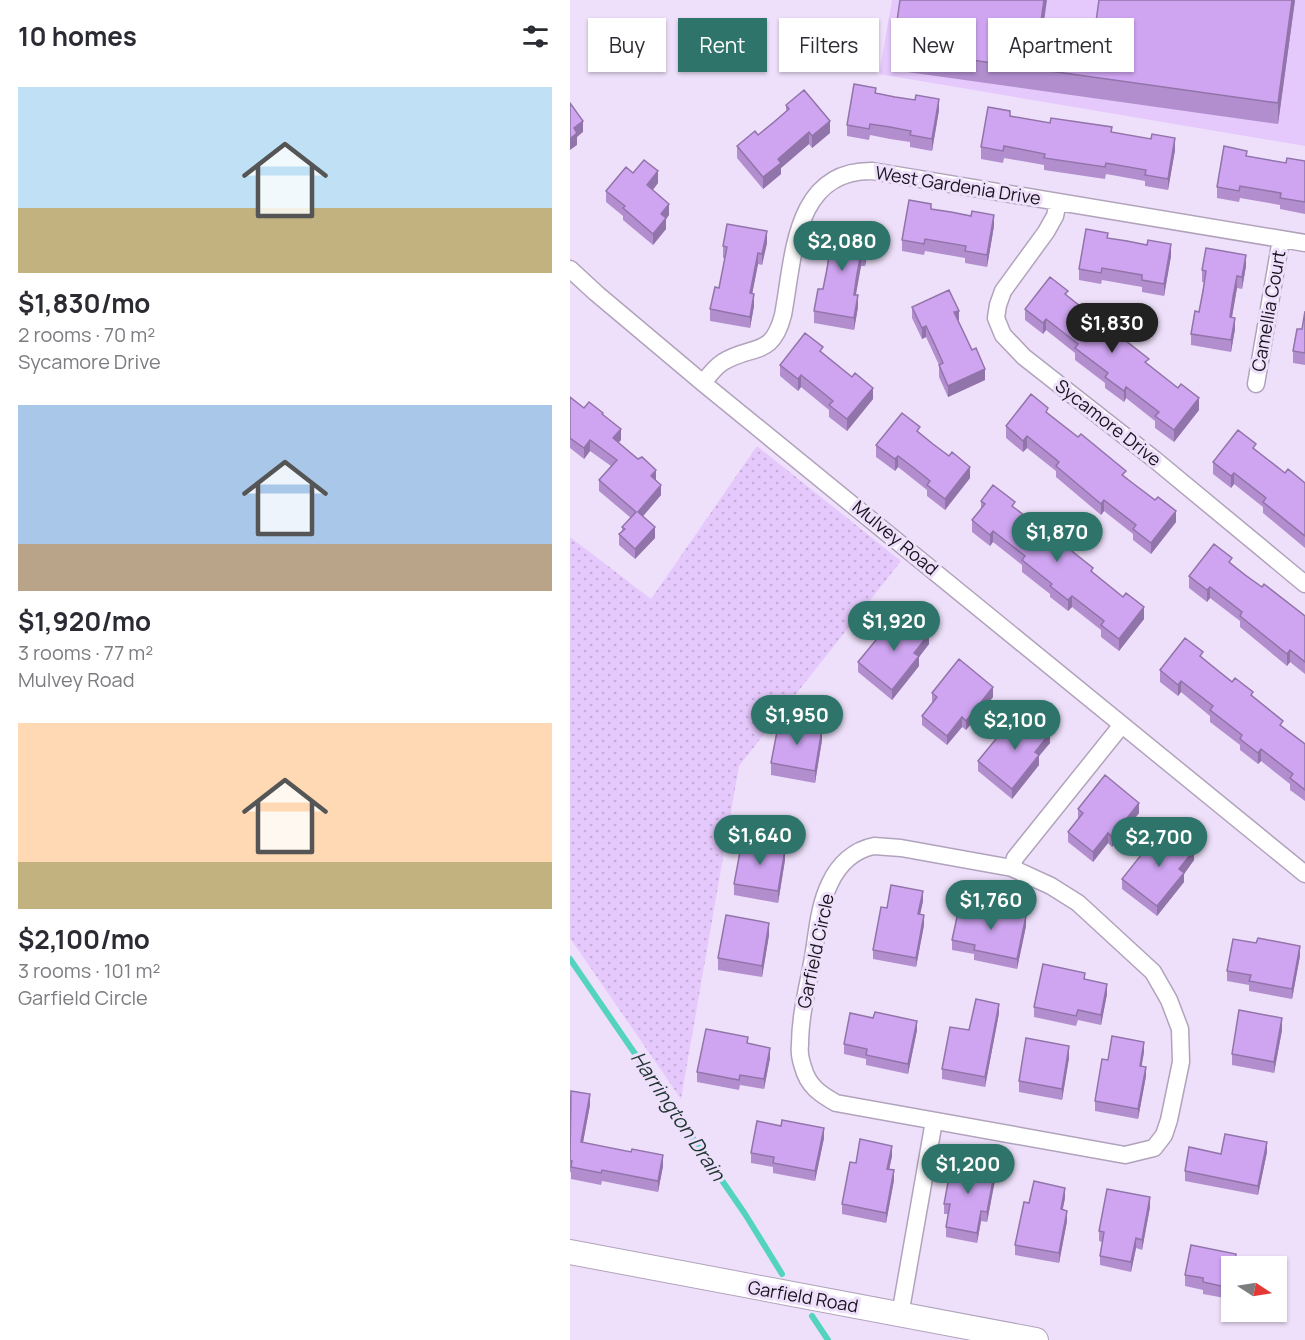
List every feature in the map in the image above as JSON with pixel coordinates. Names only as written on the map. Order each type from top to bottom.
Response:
[{"type":"main road","name":"Garfield Road","points":[[570,1252],[1036,1340]]},
{"type":"street","name":"West Gardenia Drive","points":[[703,383],[714,369],[724,362],[764,347],[774,339],[783,315],[801,221],[810,203],[821,189],[834,180],[858,171],[872,171],[1305,243]]},
{"type":"street","name":"Sycamore Drive","points":[[1058,202],[1055,216],[1046,232],[1003,291],[996,318],[1003,335],[1024,357],[1154,459],[1305,584]]},
{"type":"street","name":"Camellia Court","points":[[1256,384],[1281,239]]},
{"type":"street","name":"Mulvey Road","points":[[570,269],[703,383],[1305,874]]},
{"type":"street","points":[[1012,868],[1015,858],[1121,726]]},
{"type":"street","name":"Garfield Circle","points":[[874,846],[901,848],[1012,868],[1051,886],[1078,903],[1154,972],[1169,1000],[1180,1029],[1181,1062],[1169,1120],[1164,1135],[1154,1148],[1125,1155],[934,1121],[836,1103],[820,1094],[808,1082],[803,1068],[799,1047],[823,901],[831,881],[848,859],[862,849],[874,846]]},
{"type":"street","points":[[900,1315],[934,1121]]},
{"type":"shaded area","points":[[892,0],[1305,0],[1305,146],[879,74]]},
{"type":"shaded area","points":[[757,446],[901,561],[739,766],[681,1099],[570,938],[570,537],[651,599]]},
{"type":"building","points":[[900,0],[1044,0],[1041,18],[988,18],[988,62],[976,61],[976,18],[897,18]]},
{"type":"building","points":[[1099,0],[1292,0],[1278,103],[1057,72],[1134,72],[1134,18],[1096,18]]},
{"type":"building","points":[[854,84],[876,88],[875,93],[895,97],[915,100],[916,95],[939,99],[932,139],[910,135],[911,131],[890,127],[870,124],[869,129],[847,125]]},
{"type":"building","points":[[804,90],[830,121],[812,136],[809,132],[778,159],[781,163],[763,177],[737,146],[755,131],[758,135],[774,122],[789,109],[786,105]]},
{"type":"building","points":[[570,103],[583,121],[574,128],[577,133],[570,139]]},
{"type":"building","points":[[988,107],[1010,111],[1010,116],[1050,123],[1051,118],[1112,127],[1111,132],[1151,139],[1152,134],[1175,138],[1168,179],[1145,175],[1146,170],[1106,163],[1105,167],[1044,158],[1045,154],[1004,146],[1003,151],[981,147]]},
{"type":"building","points":[[1224,146],[1247,151],[1246,156],[1286,163],[1287,158],[1305,161],[1305,202],[1280,198],[1281,193],[1240,186],[1239,191],[1217,187]]},
{"type":"building","points":[[644,160],[658,171],[647,185],[669,204],[661,214],[666,218],[653,234],[606,191],[626,167],[633,173]]},
{"type":"building","points":[[909,200],[931,204],[931,209],[971,216],[972,211],[994,215],[987,255],[965,251],[966,246],[925,239],[924,244],[902,240]]},
{"type":"building","points":[[727,224],[767,231],[762,254],[758,253],[750,293],[754,294],[750,317],[710,309],[715,287],[719,288],[727,247],[723,246]]},
{"type":"building","points":[[829,225],[869,233],[865,255],[861,254],[857,274],[854,295],[858,295],[854,318],[814,311],[818,289],[823,289],[827,269],[830,249],[825,248]]},
{"type":"building","points":[[1086,229],[1108,233],[1107,238],[1147,245],[1148,240],[1171,244],[1164,284],[1142,280],[1142,275],[1102,268],[1101,273],[1079,269]]},
{"type":"building","points":[[1206,248],[1246,255],[1242,277],[1237,276],[1233,297],[1230,317],[1235,318],[1231,340],[1191,334],[1195,311],[1199,312],[1203,291],[1206,271],[1202,270]]},
{"type":"building","points":[[1050,277],[1068,291],[1065,294],[1081,307],[1098,320],[1100,316],[1118,330],[1116,333],[1149,359],[1145,362],[1178,388],[1181,384],[1199,398],[1174,430],[1155,416],[1159,412],[1126,387],[1124,391],[1105,377],[1108,373],[1075,348],[1078,344],[1046,319],[1043,323],[1025,309]]},
{"type":"building","points":[[949,290],[959,311],[954,312],[972,350],[976,348],[985,369],[948,386],[939,365],[943,363],[935,345],[926,326],[922,328],[912,307]]},
{"type":"building","points":[[1305,311],[1305,353],[1293,351],[1297,329],[1302,329]]},
{"type":"building","points":[[805,333],[823,347],[820,351],[852,377],[855,373],[873,388],[847,419],[829,405],[833,401],[801,375],[798,379],[780,365]]},
{"type":"building","points":[[1031,394],[1048,408],[1046,412],[1078,437],[1081,434],[1126,471],[1122,475],[1155,500],[1158,497],[1176,511],[1151,543],[1133,529],[1136,525],[1104,500],[1101,504],[1056,466],[1059,462],[1027,436],[1023,441],[1006,426]]},
{"type":"building","points":[[570,397],[584,408],[589,402],[603,413],[621,429],[613,438],[638,459],[642,457],[656,470],[651,476],[661,485],[638,512],[655,527],[635,549],[619,534],[625,529],[622,527],[636,512],[599,480],[617,460],[590,440],[584,448],[570,438]]},
{"type":"building","points":[[902,413],[920,427],[917,431],[933,444],[949,456],[952,452],[970,467],[945,499],[927,485],[930,481],[914,468],[898,456],[895,459],[876,445]]},
{"type":"building","points":[[1238,430],[1256,444],[1253,448],[1285,473],[1288,469],[1305,483],[1305,536],[1263,502],[1266,498],[1234,473],[1231,476],[1213,462]]},
{"type":"building","points":[[993,485],[1015,502],[1012,506],[1044,531],[1047,528],[1065,542],[1063,544],[1093,568],[1091,571],[1123,597],[1126,593],[1144,607],[1119,639],[1101,625],[1104,621],[1072,596],[1068,600],[1050,586],[1052,584],[1022,560],[1025,556],[993,531],[990,535],[972,520],[985,504],[981,501]]},
{"type":"building","points":[[1214,544],[1232,558],[1229,562],[1245,575],[1262,587],[1264,584],[1305,616],[1305,662],[1290,650],[1287,654],[1240,616],[1242,612],[1210,587],[1207,590],[1189,576]]},
{"type":"building","points":[[904,614],[929,634],[914,653],[919,656],[892,690],[858,662],[885,629],[890,632]]},
{"type":"building","points":[[1185,638],[1203,652],[1200,656],[1232,682],[1235,678],[1253,692],[1251,695],[1283,721],[1280,725],[1305,744],[1305,790],[1290,778],[1293,774],[1261,749],[1258,753],[1240,739],[1242,735],[1210,710],[1213,706],[1181,681],[1178,685],[1160,670]]},
{"type":"building","points":[[959,659],[993,687],[966,721],[962,717],[947,736],[922,716],[937,697],[932,693]]},
{"type":"building","points":[[1025,713],[1050,733],[1035,752],[1039,755],[1012,789],[978,761],[1005,728],[1010,732]]},
{"type":"building","points":[[779,721],[822,729],[815,771],[771,763]]},
{"type":"building","points":[[1105,775],[1139,803],[1112,837],[1108,833],[1093,852],[1068,832],[1083,813],[1078,809]]},
{"type":"building","points":[[1169,830],[1194,850],[1179,869],[1184,873],[1157,906],[1122,879],[1149,845],[1154,849]]},
{"type":"building","points":[[742,841],[785,849],[778,891],[734,884]]},
{"type":"building","points":[[891,885],[923,891],[918,914],[924,915],[916,958],[873,950],[881,907],[887,908]]},
{"type":"building","points":[[983,907],[1026,916],[1017,959],[974,950],[975,945],[952,940],[959,908],[982,913]]},
{"type":"building","points":[[726,915],[769,923],[762,966],[718,958]]},
{"type":"building","points":[[1258,938],[1300,946],[1292,989],[1249,981],[1251,975],[1227,971],[1233,939],[1256,943]]},
{"type":"building","points":[[1043,964],[1085,973],[1084,979],[1107,984],[1101,1015],[1078,1010],[1076,1016],[1034,1007]]},
{"type":"building","points":[[976,999],[999,1004],[985,1077],[942,1069],[950,1027],[969,1030]]},
{"type":"building","points":[[1239,1010],[1282,1018],[1274,1062],[1232,1054]]},
{"type":"building","points":[[875,1012],[917,1021],[908,1064],[866,1055],[867,1049],[844,1044],[850,1013],[873,1018]]},
{"type":"building","points":[[706,1029],[748,1037],[747,1043],[770,1048],[764,1079],[740,1075],[739,1080],[697,1072]]},
{"type":"building","points":[[1112,1036],[1144,1042],[1140,1066],[1146,1067],[1138,1109],[1095,1101],[1102,1059],[1108,1060]]},
{"type":"building","points":[[1026,1038],[1069,1046],[1062,1089],[1019,1081]]},
{"type":"building","points":[[571,1091],[590,1094],[581,1142],[631,1152],[632,1149],[663,1155],[658,1181],[602,1170],[601,1173],[571,1167]]},
{"type":"building","points":[[782,1120],[824,1128],[815,1171],[773,1163],[774,1157],[751,1153],[757,1121],[781,1126]]},
{"type":"building","points":[[1225,1134],[1267,1142],[1258,1186],[1185,1171],[1189,1147],[1221,1154]]},
{"type":"building","points":[[860,1139],[892,1146],[887,1169],[894,1170],[886,1213],[842,1204],[850,1162],[856,1163]]},
{"type":"building","points":[[952,1161],[995,1170],[987,1212],[981,1211],[977,1233],[946,1227],[950,1204],[944,1204]]},
{"type":"building","points":[[1034,1181],[1065,1188],[1061,1209],[1067,1211],[1059,1253],[1015,1245],[1024,1202],[1029,1203]]},
{"type":"building","points":[[1107,1189],[1150,1197],[1142,1240],[1136,1238],[1131,1262],[1100,1256],[1104,1232],[1099,1231]]},
{"type":"building","points":[[1191,1245],[1236,1254],[1236,1256],[1221,1256],[1221,1286],[1203,1282],[1203,1278],[1185,1275]]},
{"type":"waterway","name":"Harrington Drain","points":[[570,959],[745,1214],[782,1274]]},
{"type":"waterway","name":"Harrington Drain","points":[[812,1316],[828,1340]]}]
